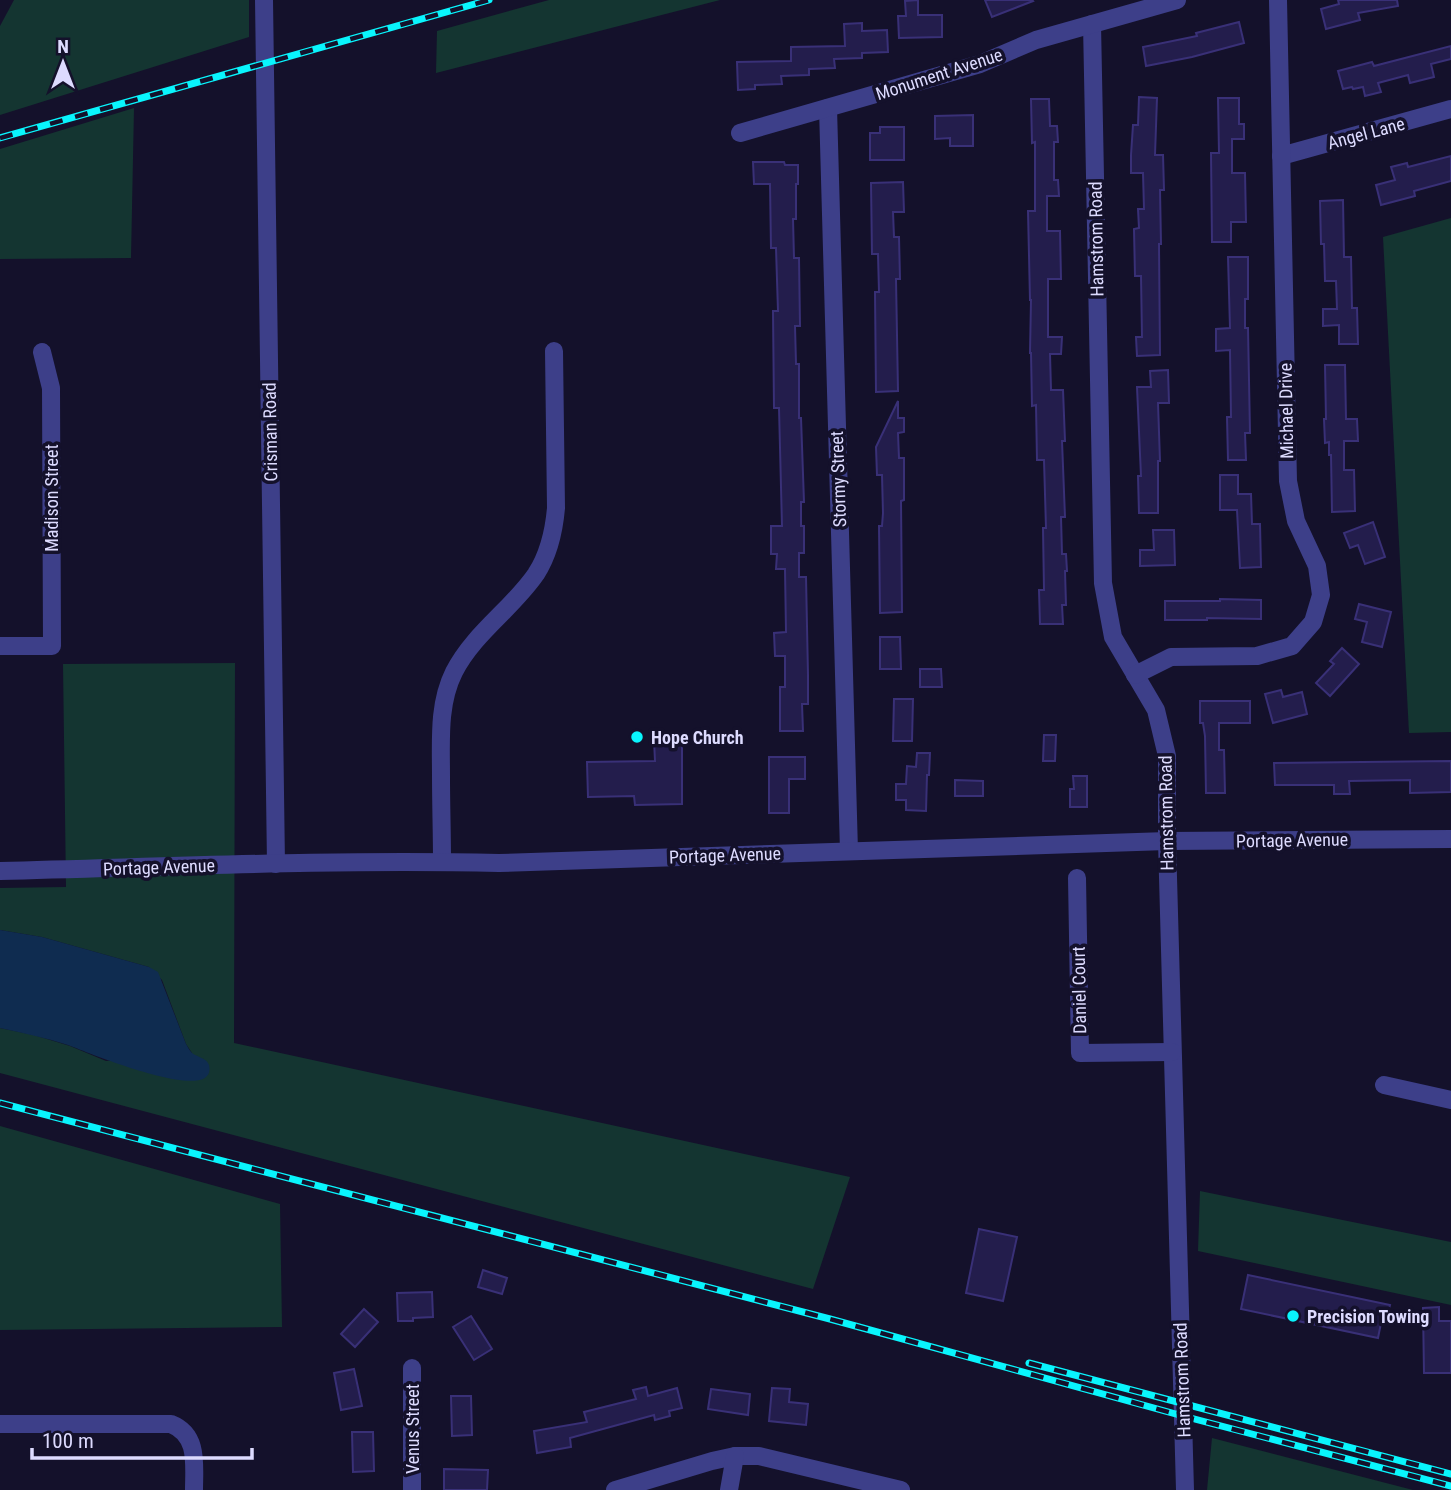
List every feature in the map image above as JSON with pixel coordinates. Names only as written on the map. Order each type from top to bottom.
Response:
[{"type":"street","name":"Crisman Road","points":[[264,0],[276,864]]},
{"type":"street","name":"Monument Avenue","points":[[740,132],[980,64],[1036,40],[1177,0]]},
{"type":"street","name":"Michael Drive","points":[[1135,675],[1171,657],[1257,656],[1292,646],[1313,622],[1321,595],[1317,566],[1296,521],[1288,481],[1278,0]]},
{"type":"street","name":"Hamstrom Road","points":[[1092,24],[1103,583],[1113,637],[1156,710],[1167,756],[1172,1052],[1185,1490]]},
{"type":"street","name":"Stormy Street","points":[[828,108],[849,851]]},
{"type":"street","name":"Angel Lane","points":[[1281,156],[1451,109]]},
{"type":"street","points":[[442,862],[441,723],[448,687],[454,671],[468,649],[535,575],[547,552],[553,532],[556,508],[554,351]]},
{"type":"street","name":"Madison Street","points":[[0,646],[52,646],[51,388],[42,352]]},
{"type":"street","name":"Portage Avenue","points":[[0,872],[276,864],[499,863],[1167,841],[1451,839]]},
{"type":"street","name":"Daniel Court","points":[[1077,878],[1080,1053],[1172,1052]]},
{"type":"street","points":[[1384,1085],[1451,1100]]},
{"type":"street","name":"Venus Street","points":[[412,1368],[412,1490]]},
{"type":"street","points":[[0,1424],[171,1424],[182,1430],[192,1444],[194,1490]]},
{"type":"street","points":[[729,1490],[735,1456]]},
{"type":"street","points":[[615,1490],[735,1456],[759,1456],[901,1490]]},
{"type":"green space","points":[[14,0],[249,0],[249,37],[0,115],[0,26]]},
{"type":"green space","points":[[549,0],[720,0],[436,73],[437,31]]},
{"type":"green space","points":[[134,108],[131,258],[0,259],[0,149]]},
{"type":"green space","points":[[1451,218],[1451,732],[1409,733],[1383,237]]},
{"type":"green space","points":[[235,663],[234,1043],[850,1177],[813,1289],[0,1073],[0,1028],[70,1046],[106,1061],[192,1053],[186,1044],[162,980],[149,967],[42,937],[0,930],[0,888],[66,887],[63,664]]},
{"type":"green space","points":[[0,1126],[280,1204],[282,1327],[0,1330]]},
{"type":"green space","points":[[1200,1191],[1451,1242],[1451,1305],[1198,1251]]},
{"type":"green space","points":[[1212,1438],[1413,1490],[1207,1490]]},
{"type":"water","points":[[0,930],[42,937],[149,967],[158,972],[186,1044],[192,1053],[209,1065],[206,1077],[193,1081],[172,1079],[121,1065],[60,1042],[0,1028]]},
{"type":"building","points":[[918,0],[918,15],[942,15],[942,37],[899,38],[898,16],[906,16],[905,1]]},
{"type":"building","points":[[985,0],[1032,0],[1033,1],[992,17]]},
{"type":"building","points":[[1338,0],[1397,0],[1398,6],[1358,13],[1360,20],[1326,29],[1321,9],[1339,4]]},
{"type":"building","points":[[1239,22],[1244,43],[1146,66],[1143,47],[1197,36],[1196,33]]},
{"type":"building","points":[[862,23],[862,31],[887,30],[888,52],[862,53],[862,58],[834,59],[835,68],[809,69],[809,75],[781,76],[782,84],[755,85],[755,89],[738,90],[737,62],[791,61],[791,47],[845,46],[844,24]]},
{"type":"building","points":[[1451,46],[1451,59],[1431,64],[1434,77],[1410,83],[1408,75],[1378,83],[1381,92],[1365,96],[1363,87],[1343,89],[1338,71],[1372,62],[1374,66]]},
{"type":"building","points":[[1139,97],[1157,98],[1155,155],[1163,155],[1164,190],[1160,190],[1160,355],[1137,356],[1136,337],[1142,337],[1141,276],[1135,276],[1134,229],[1139,228],[1138,209],[1144,209],[1143,173],[1131,173],[1131,155],[1133,125],[1138,125]]},
{"type":"building","points":[[1218,98],[1239,98],[1239,124],[1244,124],[1244,139],[1232,139],[1232,173],[1245,173],[1246,222],[1231,222],[1231,242],[1212,242],[1211,153],[1219,153]]},
{"type":"building","points":[[1031,99],[1049,99],[1050,126],[1057,126],[1058,142],[1054,142],[1054,180],[1058,180],[1059,196],[1047,196],[1047,231],[1060,231],[1061,279],[1048,279],[1048,337],[1062,337],[1061,354],[1050,354],[1051,390],[1063,390],[1065,517],[1061,517],[1062,554],[1066,554],[1067,571],[1066,605],[1062,605],[1063,624],[1040,624],[1039,590],[1044,590],[1043,528],[1046,528],[1044,460],[1037,460],[1036,405],[1032,406],[1030,353],[1028,211],[1035,211],[1035,142],[1032,143]]},
{"type":"building","points":[[973,115],[973,146],[950,146],[950,138],[935,139],[935,116]]},
{"type":"building","points":[[880,127],[904,127],[904,160],[870,160],[870,133],[880,133]]},
{"type":"building","points":[[1451,156],[1451,181],[1414,191],[1415,196],[1381,205],[1376,185],[1395,180],[1391,167],[1407,163],[1408,167]]},
{"type":"building","points":[[753,162],[798,165],[796,219],[793,219],[794,258],[799,258],[800,326],[795,326],[804,502],[801,502],[801,526],[804,526],[804,553],[799,553],[799,577],[806,577],[808,675],[808,704],[802,704],[803,731],[780,731],[780,687],[785,687],[785,656],[775,656],[774,633],[786,632],[785,569],[776,569],[777,554],[771,554],[771,526],[782,526],[779,408],[774,408],[773,311],[778,311],[776,248],[771,248],[770,184],[754,184]]},
{"type":"building","points":[[903,182],[904,212],[893,212],[894,237],[899,237],[900,279],[896,279],[898,391],[876,392],[875,292],[879,292],[878,254],[872,254],[871,183]]},
{"type":"building","points":[[1343,200],[1344,257],[1351,257],[1352,308],[1357,308],[1358,344],[1339,344],[1339,325],[1323,326],[1323,309],[1337,309],[1336,281],[1325,281],[1320,201]]},
{"type":"building","points":[[1228,257],[1248,257],[1245,328],[1248,328],[1250,433],[1245,433],[1246,460],[1228,460],[1227,417],[1231,417],[1230,350],[1216,351],[1216,329],[1230,328]]},
{"type":"building","points":[[1325,365],[1345,365],[1346,419],[1357,419],[1358,441],[1344,441],[1344,470],[1354,470],[1355,511],[1332,512],[1331,455],[1329,442],[1325,443]]},
{"type":"building","points":[[1168,370],[1169,403],[1158,403],[1158,513],[1139,513],[1138,476],[1141,476],[1137,387],[1151,387],[1150,371]]},
{"type":"building","points":[[898,401],[898,418],[904,418],[904,432],[898,433],[899,458],[904,458],[904,500],[901,501],[902,612],[880,613],[879,526],[882,526],[883,513],[882,475],[877,475],[876,447]]},
{"type":"building","points":[[1220,475],[1238,475],[1238,494],[1251,494],[1252,524],[1260,524],[1261,567],[1240,568],[1237,510],[1220,510]]},
{"type":"building","points":[[1373,522],[1385,557],[1365,564],[1358,545],[1350,548],[1344,533]]},
{"type":"building","points":[[1153,530],[1174,530],[1175,565],[1140,566],[1140,550],[1154,550]]},
{"type":"building","points":[[1261,600],[1261,619],[1165,620],[1165,601]]},
{"type":"building","points":[[1359,604],[1391,612],[1382,647],[1362,642],[1367,622],[1355,619]]},
{"type":"building","points":[[880,637],[900,637],[901,669],[880,669]]},
{"type":"building","points":[[1342,648],[1359,664],[1330,696],[1316,683],[1334,664],[1330,661]]},
{"type":"building","points":[[920,669],[941,669],[942,687],[920,687]]},
{"type":"building","points":[[1281,690],[1283,697],[1302,692],[1307,714],[1273,723],[1265,694]]},
{"type":"building","points":[[894,699],[913,699],[912,741],[893,741]]},
{"type":"building","points":[[1200,701],[1250,701],[1250,723],[1219,723],[1219,750],[1224,750],[1225,793],[1206,793],[1205,736],[1203,723],[1200,723]]},
{"type":"building","points":[[1044,735],[1056,735],[1055,761],[1043,761]]},
{"type":"building","points":[[682,739],[682,804],[635,805],[634,796],[588,797],[587,762],[655,761],[654,740]]},
{"type":"building","points":[[917,753],[930,753],[926,811],[906,810],[906,800],[896,800],[896,784],[906,784],[907,766],[916,767]]},
{"type":"building","points":[[769,757],[805,757],[805,779],[789,779],[789,813],[769,813]]},
{"type":"building","points":[[1451,761],[1451,792],[1410,793],[1410,780],[1349,781],[1350,794],[1334,794],[1334,785],[1275,785],[1274,763]]},
{"type":"building","points":[[1073,776],[1087,776],[1087,807],[1070,807],[1070,789],[1074,789]]},
{"type":"building","points":[[955,780],[983,781],[983,796],[955,796]]},
{"type":"building","points":[[979,1229],[1017,1237],[1003,1301],[966,1293]]},
{"type":"building","points":[[483,1270],[507,1278],[502,1294],[478,1287]]},
{"type":"building","points":[[1248,1275],[1390,1305],[1385,1324],[1381,1323],[1378,1338],[1241,1309]]},
{"type":"building","points":[[432,1292],[433,1317],[398,1321],[397,1293]]},
{"type":"building","points":[[1439,1307],[1439,1321],[1451,1321],[1451,1373],[1424,1373],[1423,1308]]},
{"type":"building","points":[[364,1309],[378,1322],[355,1347],[341,1334]]},
{"type":"building","points":[[471,1316],[492,1349],[474,1360],[453,1327]]},
{"type":"building","points":[[354,1369],[362,1406],[341,1410],[334,1373]]},
{"type":"building","points":[[646,1387],[648,1396],[677,1388],[682,1408],[669,1411],[670,1416],[655,1420],[654,1415],[570,1438],[571,1447],[537,1453],[534,1431],[587,1422],[584,1412],[636,1399],[633,1390]]},
{"type":"building","points":[[772,1388],[790,1389],[789,1402],[808,1404],[806,1425],[769,1421]]},
{"type":"building","points":[[711,1389],[750,1394],[748,1415],[708,1409]]},
{"type":"building","points":[[451,1396],[471,1396],[472,1435],[452,1436]]},
{"type":"building","points":[[352,1432],[373,1432],[374,1471],[353,1472]]},
{"type":"building","points":[[444,1469],[488,1470],[487,1490],[444,1490]]},
{"type":"railway","points":[[0,138],[489,0]]},
{"type":"railway","points":[[0,1103],[830,1319],[1451,1486]]},
{"type":"railway","points":[[1029,1363],[1451,1474]]},
{"type":"place","name":"Hope Church","points":[[637,737]]},
{"type":"place","name":"Precision Towing","points":[[1293,1316]]}]
